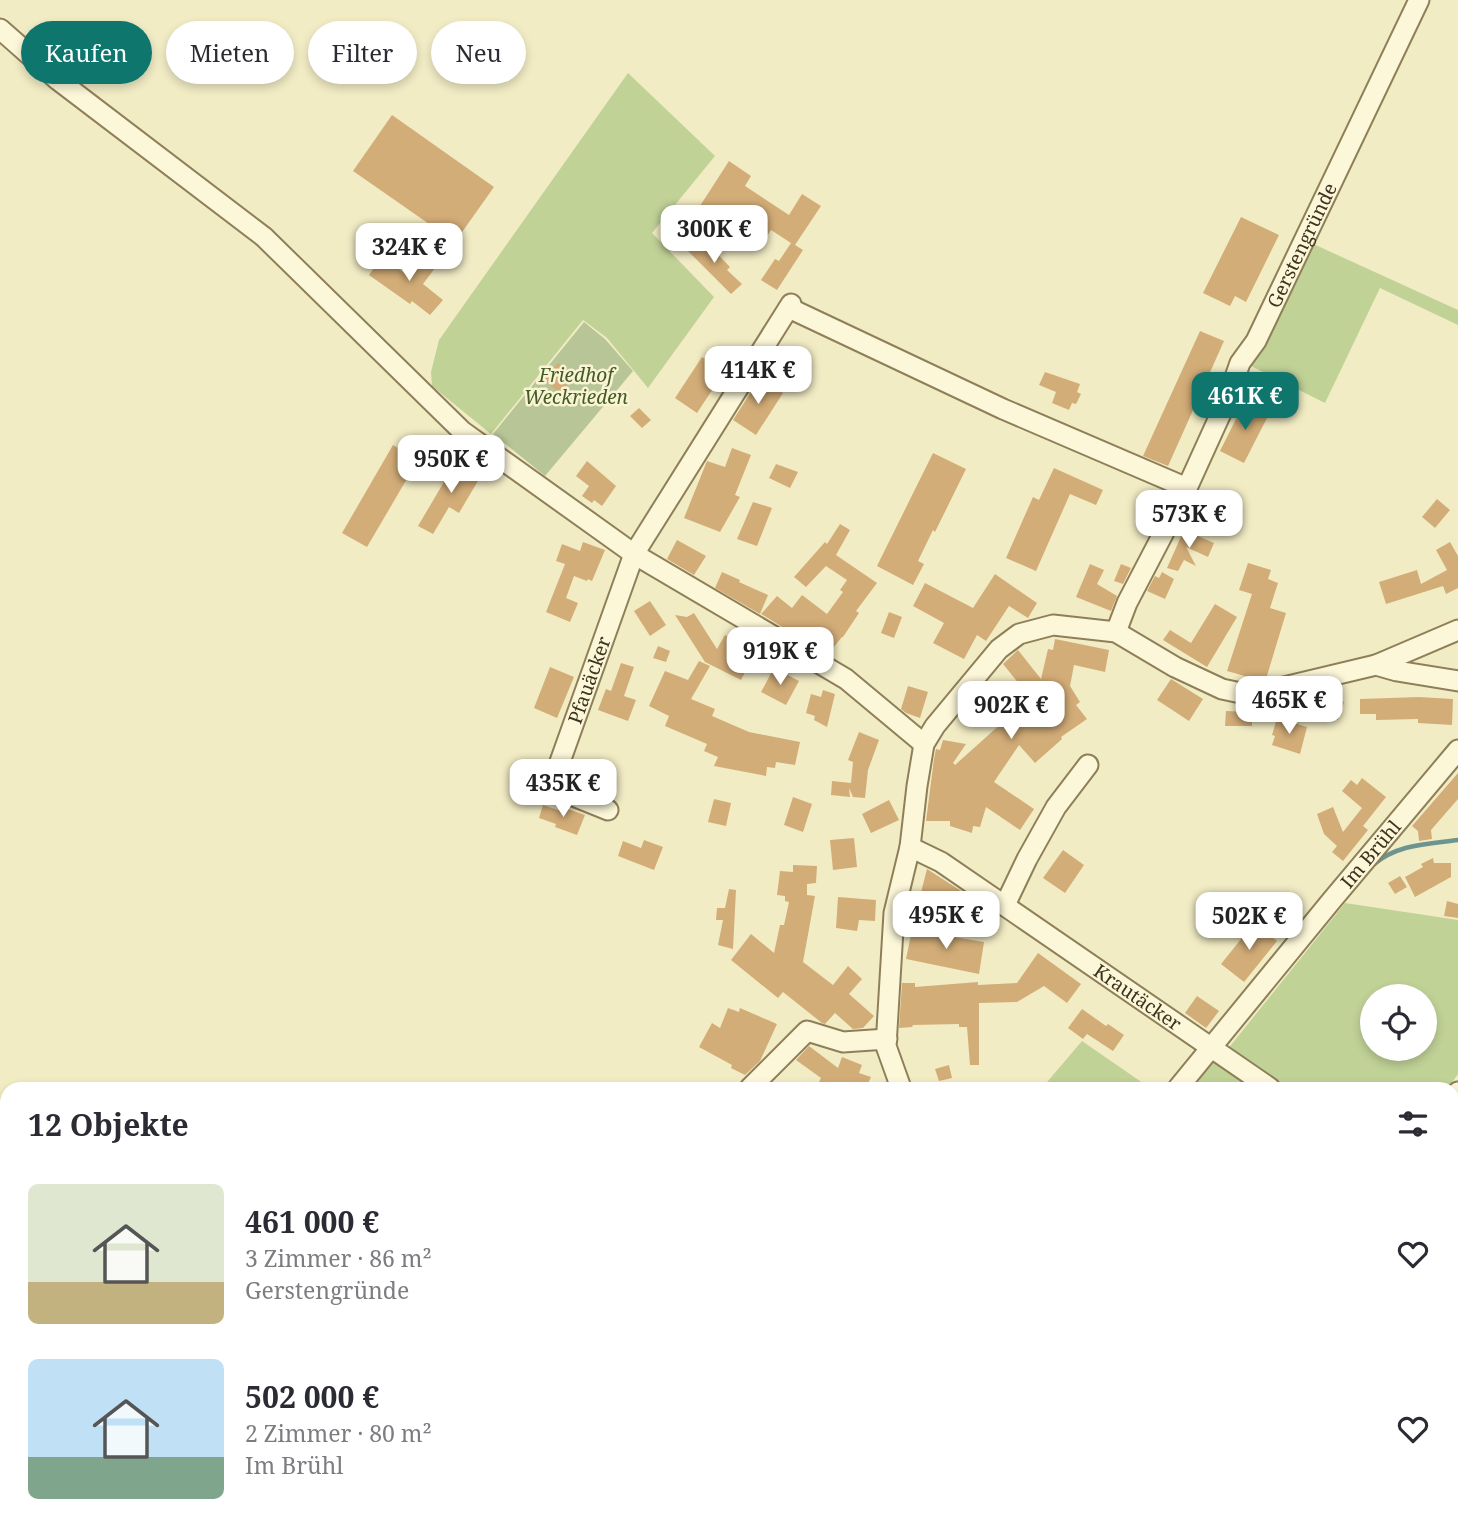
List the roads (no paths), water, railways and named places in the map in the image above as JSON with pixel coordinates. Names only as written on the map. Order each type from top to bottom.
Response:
[{"type":"street","name":"Gerstengründe","points":[[1116,632],[1126,603],[1186,488],[1227,400],[1240,363],[1256,341],[1419,0]]},
{"type":"street","points":[[0,29],[58,80],[264,237],[462,431],[634,554],[846,679],[924,744]]},
{"type":"street","points":[[634,554],[790,306],[1003,410],[1186,488]]},
{"type":"street","name":"Pfauäcker","points":[[608,810],[551,787],[634,554]]},
{"type":"street","points":[[899,1082],[886,1046],[894,913],[910,847],[924,744],[934,726],[999,649],[1019,634],[1053,625],[1116,632],[1175,667],[1222,689],[1250,695],[1376,665],[1458,630]]},
{"type":"street","points":[[1376,665],[1458,681]]},
{"type":"street","name":"Im Brühl","points":[[1183,1082],[1458,750]]},
{"type":"street","points":[[1005,905],[1056,807],[1088,765]]},
{"type":"street","name":"Krautäcker","points":[[910,847],[941,862],[1261,1082]]},
{"type":"street","points":[[756,1082],[807,1031],[843,1042],[887,1038]]},
{"type":"waterway","points":[[1373,865],[1403,849],[1458,840]]},
{"type":"park label","name":"Friedhof Weckrieden","points":[[576,386]]}]
